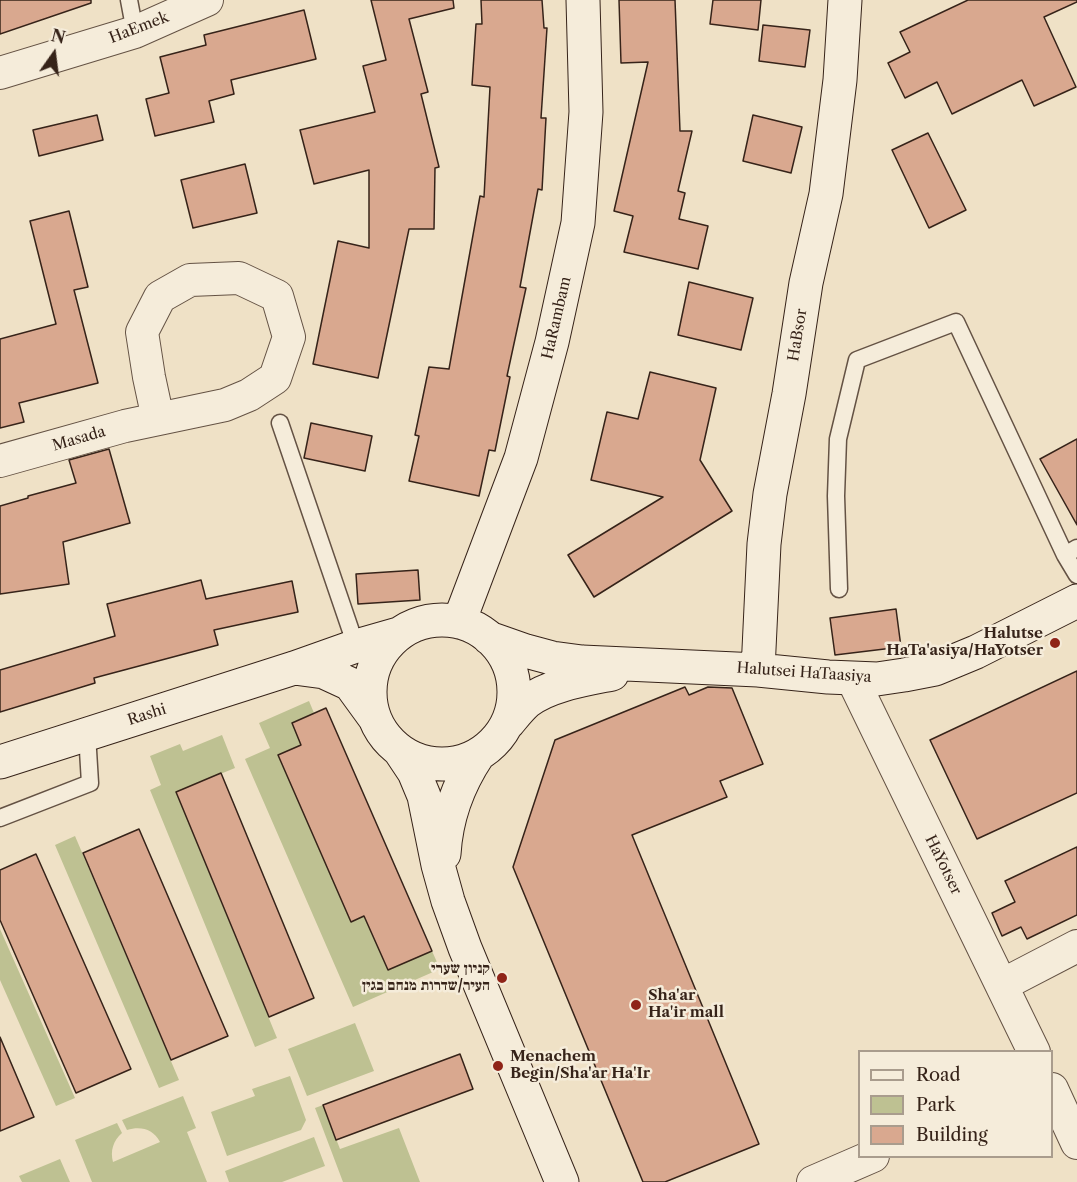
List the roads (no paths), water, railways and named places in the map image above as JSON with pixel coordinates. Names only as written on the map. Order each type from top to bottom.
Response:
[{"type":"street","name":"HaEmek","points":[[0,73],[135,32],[207,0]]},
{"type":"street","name":"HaRambam","points":[[459,622],[521,458],[552,342],[578,224],[586,112],[583,0]]},
{"type":"street","name":"HaBsor","points":[[758,670],[764,544],[770,494],[789,394],[806,283],[826,194],[840,80],[845,0]]},
{"type":"street","points":[[239,278],[277,296],[289,337],[275,378],[249,395],[225,405],[158,419],[142,332],[160,297],[190,280],[239,278]]},
{"type":"street","name":"Masada","points":[[0,461],[158,419]]},
{"type":"street","name":"Halutsei HaTaasiya","points":[[489,638],[552,658],[582,662],[658,664],[877,679],[935,669],[976,652],[1077,601]]},
{"type":"street","points":[[400,751],[430,764],[447,765],[463,762],[478,755],[495,741],[508,723],[514,705],[511,668],[502,652],[489,638],[475,628],[459,622],[438,620],[417,624],[398,634],[382,651],[372,672],[369,695],[374,717],[384,736],[400,751],[414,772],[424,796],[448,901],[465,948],[562,1182]]},
{"type":"street","name":"Rashi","points":[[0,762],[398,634]]},
{"type":"street","name":"Halutsei HaTaasiya","points":[[508,723],[529,701],[552,688],[658,664]]},
{"type":"street","name":"Rashi","points":[[294,668],[324,672],[350,684],[374,717]]},
{"type":"street","name":"HaYotser","points":[[852,678],[1033,1050]]},
{"type":"street","points":[[448,901],[444,877],[445,838],[459,791],[478,755]]},
{"type":"street","points":[[1002,985],[1077,946]]},
{"type":"street","points":[[1053,1091],[1077,1143]]},
{"type":"street","points":[[813,1182],[868,1158]]},
{"type":"lane","points":[[129,0],[135,32]]},
{"type":"lane","points":[[839,589],[836,496],[838,439],[857,360],[956,322],[1071,552],[1077,574]]},
{"type":"lane","points":[[280,423],[356,646]]},
{"type":"lane","points":[[0,818],[90,783],[87,734]]},
{"type":"place","name":"Halutse HaTa'asiya/HaYotser","points":[[1055,643]]},
{"type":"place","name":"קניון שערי העיר/שדרות מנחם בגין","points":[[502,978]]},
{"type":"place","name":"Sha'ar Ha'ir mall","points":[[636,1005]]},
{"type":"place","name":"Menachem Begin/Sha'ar Ha'Ir","points":[[498,1066]]}]
